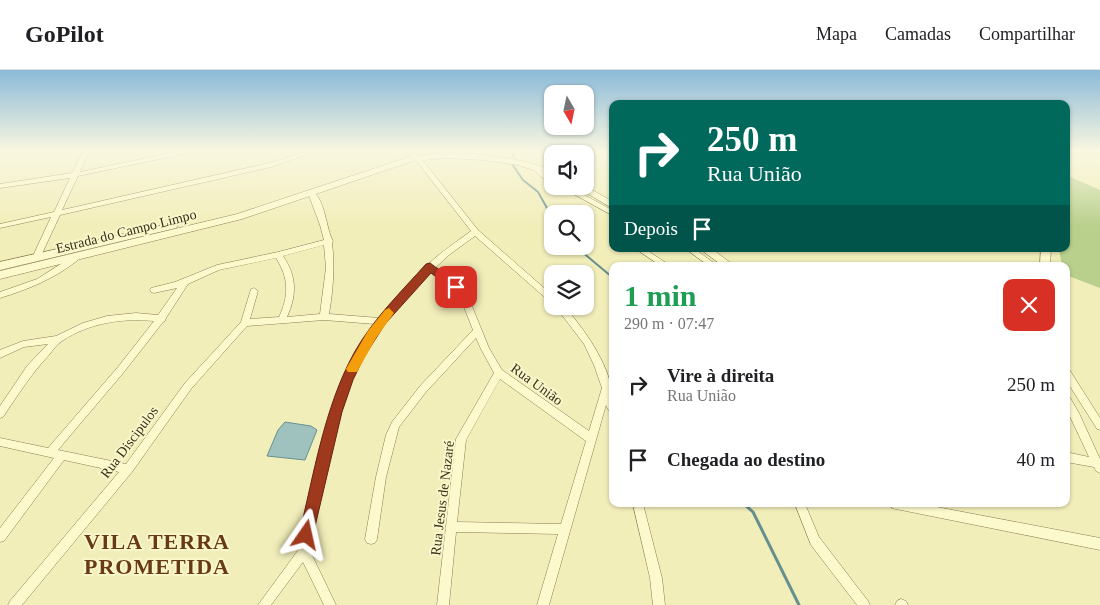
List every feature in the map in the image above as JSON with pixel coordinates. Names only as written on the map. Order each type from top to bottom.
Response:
[{"type":"street","points":[[0,186],[67,176]]},
{"type":"street","points":[[36,258],[74,176]]},
{"type":"street","points":[[0,226],[221,176]]},
{"type":"street","name":"Estrada do Campo Limpo","points":[[0,275],[240,217],[359,176]]},
{"type":"street","points":[[431,176],[474,232],[544,292]]},
{"type":"street","points":[[312,193],[323,218],[329,241],[330,283],[324,317]]},
{"type":"street","points":[[579,195],[609,211]]},
{"type":"street","points":[[594,195],[609,204]]},
{"type":"street","name":"Estrada do Campo Limpo","points":[[0,266],[238,210],[258,210]]},
{"type":"street","points":[[264,605],[304,551],[310,513],[336,412],[347,380],[359,354],[381,321],[430,267],[474,232]]},
{"type":"street","points":[[154,290],[186,282],[217,268],[278,255],[329,241]]},
{"type":"street","points":[[645,252],[661,262]]},
{"type":"street","points":[[694,252],[708,262]]},
{"type":"street","points":[[709,252],[724,262]]},
{"type":"street","points":[[278,255],[288,271],[292,287],[291,297],[280,321]]},
{"type":"street","points":[[0,295],[48,278],[75,258]]},
{"type":"street","name":"Rua União","points":[[430,267],[449,280],[464,296],[485,349],[499,373],[592,440]]},
{"type":"street","points":[[50,452],[116,377],[162,319],[186,282]]},
{"type":"street","name":"Rua Discipulos","points":[[14,605],[128,470],[188,386],[245,323],[254,291]]},
{"type":"street","points":[[566,315],[594,351],[609,395]]},
{"type":"street","points":[[0,354],[23,344],[58,339],[86,325],[106,319],[136,316],[162,319]]},
{"type":"street","points":[[245,323],[324,317],[381,321]]},
{"type":"street","points":[[371,539],[381,477],[395,425],[423,389],[478,330]]},
{"type":"street","points":[[0,414],[30,369],[58,339]]},
{"type":"street","name":"Rua Jesus de Nazaré","points":[[443,605],[461,439],[499,373]]},
{"type":"street","points":[[1070,378],[1100,426]]},
{"type":"street","points":[[542,605],[607,386]]},
{"type":"street","points":[[1070,405],[1098,466]]},
{"type":"street","points":[[0,442],[128,470]]},
{"type":"street","points":[[0,537],[62,455]]},
{"type":"street","points":[[1070,458],[1098,466]]},
{"type":"street","points":[[639,507],[656,578],[659,605]]},
{"type":"street","points":[[801,507],[815,541],[864,605]]},
{"type":"street","points":[[911,507],[1100,544]]},
{"type":"street","points":[[452,527],[565,529]]},
{"type":"street","points":[[304,551],[330,605]]},
{"type":"green space","points":[[1070,177],[1100,190],[1100,288],[1070,277],[1070,262],[1061,262],[1060,252],[1070,252]]},
{"type":"water","points":[[285,422],[311,426],[317,430],[305,460],[267,456],[278,430]]},
{"type":"waterway","points":[[520,176],[538,192],[545,205]]},
{"type":"waterway","points":[[586,255],[609,274]]},
{"type":"waterway","points":[[747,507],[753,512],[799,605]]},
{"type":"slow traffic","points":[[352,369],[372,334],[389,313]]},
{"type":"district","name":"VILA TERRA PROMETIDA","points":[[157,554]]},
{"type":"route","points":[[306,535],[317,482],[336,412],[347,380],[359,354],[381,321],[430,267],[456,287]]}]
